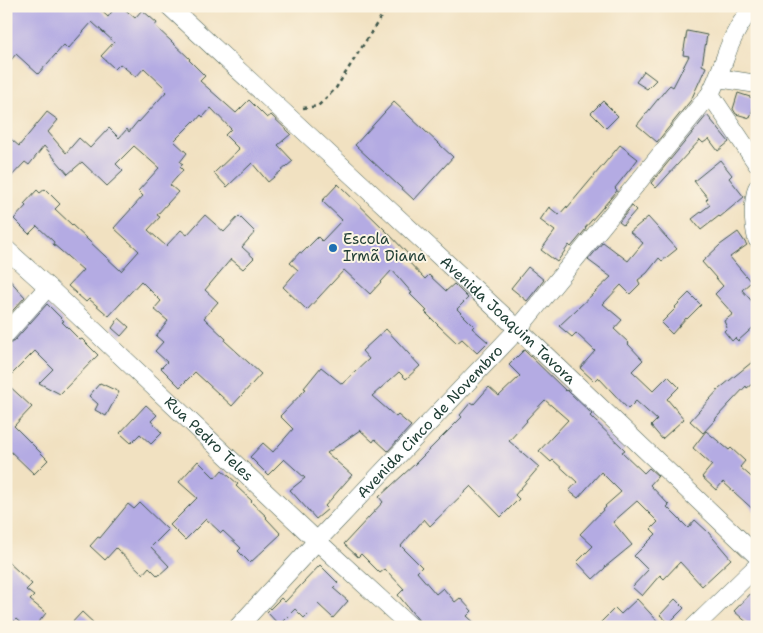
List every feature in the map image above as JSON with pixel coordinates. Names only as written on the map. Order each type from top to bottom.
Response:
[{"type":"street","name":"Avenida Joaquim Tavora","points":[[169,6],[518,330],[757,556]]},
{"type":"street","name":"Avenida Cinco de Novembro","points":[[238,627],[317,541],[518,330],[714,86],[742,21],[753,6]]},
{"type":"street","points":[[757,84],[714,86],[757,164]]},
{"type":"street","points":[[757,188],[754,200],[754,227],[757,239]]},
{"type":"street","name":"Rua Pedro Teles","points":[[6,249],[411,627]]},
{"type":"street","points":[[6,334],[48,287]]},
{"type":"street","points":[[694,627],[757,566]]},
{"type":"path","points":[[282,111],[318,106],[336,88],[386,9]]},
{"type":"building","points":[[6,6],[96,6],[108,17],[116,6],[121,6],[135,18],[142,10],[157,23],[155,26],[205,76],[200,81],[236,113],[249,100],[267,118],[271,115],[291,134],[278,145],[293,161],[268,182],[252,163],[227,187],[214,173],[239,149],[225,135],[231,129],[211,108],[203,117],[201,115],[195,120],[174,141],[187,153],[180,162],[183,164],[180,167],[183,170],[170,185],[178,192],[157,215],[160,217],[148,230],[166,246],[181,230],[187,235],[205,215],[224,232],[239,216],[255,232],[242,247],[254,258],[243,269],[231,259],[205,290],[218,302],[204,318],[226,339],[225,341],[261,374],[232,406],[195,372],[180,387],[161,368],[167,362],[155,351],[163,342],[156,336],[168,321],[154,309],[161,301],[141,281],[109,316],[89,299],[86,302],[68,286],[83,270],[53,244],[54,242],[37,226],[29,234],[14,219],[37,190],[40,193],[45,189],[60,204],[55,209],[121,271],[139,251],[114,228],[143,196],[138,191],[159,168],[134,146],[116,164],[123,171],[107,186],[82,162],[68,174],[44,146],[29,165],[25,162],[6,182],[6,135],[19,146],[47,112],[58,120],[48,132],[66,153],[79,138],[90,148],[109,128],[119,138],[127,129],[129,132],[166,92],[165,88],[144,68],[136,77],[120,64],[115,69],[101,56],[114,42],[92,22],[68,49],[64,45],[38,74],[16,54],[6,66]]},
{"type":"building","points":[[687,31],[707,35],[702,65],[706,67],[691,100],[657,142],[637,125],[667,88],[670,85],[673,87],[689,56],[683,55]]},
{"type":"building","points":[[644,71],[656,80],[647,89],[636,82]]},
{"type":"building","points":[[738,93],[756,99],[750,118],[736,114],[733,109]]},
{"type":"building","points":[[603,101],[618,116],[606,128],[591,113]]},
{"type":"building","points":[[394,102],[453,157],[414,200],[355,145]]},
{"type":"building","points":[[707,115],[729,142],[718,151],[709,139],[703,143],[700,140],[656,188],[651,183]]},
{"type":"building","points":[[620,145],[638,159],[615,188],[616,192],[571,247],[569,245],[557,262],[541,250],[555,231],[540,220],[549,207],[559,215],[567,206],[567,208]]},
{"type":"building","points":[[720,160],[732,175],[729,178],[744,197],[701,230],[692,219],[710,205],[706,200],[708,198],[694,181]]},
{"type":"building","points":[[338,184],[408,254],[404,257],[425,279],[429,275],[446,291],[454,284],[468,298],[457,309],[474,326],[472,328],[488,342],[477,353],[462,339],[457,343],[439,326],[425,312],[427,311],[410,294],[412,293],[392,270],[370,294],[344,270],[307,310],[283,287],[298,270],[290,263],[318,237],[322,241],[342,220],[322,201]]},
{"type":"building","points":[[632,206],[636,210],[623,225],[619,222]]},
{"type":"building","points":[[648,217],[677,249],[662,261],[659,258],[647,273],[638,280],[640,284],[630,294],[621,285],[603,304],[622,320],[614,329],[643,360],[632,371],[653,391],[668,376],[679,387],[667,399],[684,419],[662,439],[651,426],[657,420],[636,401],[628,409],[598,377],[594,381],[580,368],[595,351],[576,333],[572,337],[559,326],[611,277],[588,260],[603,242],[628,261],[643,243],[630,232]]},
{"type":"building","points":[[738,232],[747,245],[730,257],[751,282],[742,290],[757,307],[757,324],[738,341],[735,338],[732,341],[724,331],[727,328],[724,321],[733,314],[715,294],[723,286],[702,262],[720,245]]},
{"type":"building","points":[[528,267],[544,280],[527,301],[511,288]]},
{"type":"building","points":[[6,276],[25,297],[6,318]]},
{"type":"building","points":[[689,293],[701,305],[672,334],[661,323]]},
{"type":"building","points":[[47,304],[80,340],[82,339],[98,355],[60,394],[39,383],[53,369],[35,351],[6,380],[6,346],[14,341]]},
{"type":"building","points":[[119,318],[129,327],[121,336],[112,328]]},
{"type":"building","points":[[386,329],[420,366],[406,379],[399,372],[372,396],[396,417],[398,415],[411,426],[388,451],[375,439],[373,442],[360,430],[327,453],[352,475],[325,506],[328,509],[316,519],[290,490],[305,478],[284,459],[268,475],[250,457],[263,443],[273,452],[293,429],[280,416],[306,389],[304,388],[321,367],[342,384],[369,359],[362,351]]},
{"type":"building","points":[[524,350],[592,414],[590,416],[625,450],[622,452],[644,473],[649,468],[658,476],[650,485],[669,505],[667,507],[688,528],[695,520],[731,559],[702,586],[680,562],[664,579],[660,575],[642,596],[632,587],[648,570],[634,556],[656,534],[651,529],[658,522],[637,501],[613,522],[632,545],[593,579],[577,562],[593,546],[580,534],[605,506],[621,492],[601,472],[578,498],[569,491],[577,482],[553,460],[551,462],[539,451],[568,420],[545,400],[509,441],[539,467],[515,495],[519,499],[501,517],[471,486],[430,526],[424,519],[401,546],[422,567],[417,572],[436,594],[443,588],[455,602],[460,598],[472,611],[467,616],[479,627],[424,627],[398,595],[404,589],[385,569],[380,573],[361,554],[358,557],[344,544],[383,502],[379,497],[462,417],[460,415],[471,402],[474,404],[489,387],[499,396],[520,376],[509,365]]},
{"type":"building","points":[[757,358],[757,380],[747,388],[746,386],[703,433],[690,421],[719,389]]},
{"type":"building","points":[[6,383],[32,407],[14,426],[48,460],[34,474],[6,447]]},
{"type":"building","points":[[100,383],[119,392],[106,416],[95,410],[98,404],[89,396]]},
{"type":"building","points":[[146,405],[157,415],[151,421],[162,433],[151,444],[140,434],[131,443],[120,433]]},
{"type":"building","points":[[706,431],[729,450],[731,448],[745,461],[740,467],[757,482],[757,513],[723,482],[716,490],[702,477],[712,465],[693,448]]},
{"type":"building","points":[[198,461],[215,478],[222,470],[238,484],[236,486],[281,534],[250,563],[238,551],[241,548],[223,531],[221,533],[206,519],[185,540],[170,525],[197,498],[179,482]]},
{"type":"building","points":[[140,503],[168,530],[151,547],[169,566],[158,576],[149,567],[143,574],[116,548],[105,560],[90,546],[98,537],[100,538],[128,504],[134,509]]},
{"type":"building","points":[[6,560],[32,584],[26,590],[34,596],[30,600],[46,613],[35,627],[25,627],[16,619],[9,627],[6,627]]},
{"type":"building","points":[[320,565],[338,583],[333,588],[348,601],[333,618],[318,604],[304,618],[295,609],[279,625],[267,612],[281,598],[285,602]]},
{"type":"building","points":[[757,587],[757,627],[752,627],[734,611]]},
{"type":"building","points":[[637,599],[663,627],[596,627],[615,608],[621,614]]},
{"type":"building","points":[[675,599],[684,608],[669,623],[660,615]]},
{"type":"building","points":[[82,612],[98,627],[68,627]]},
{"type":"place","name":"Escola Irmã Diana","points":[[333,248]]}]
